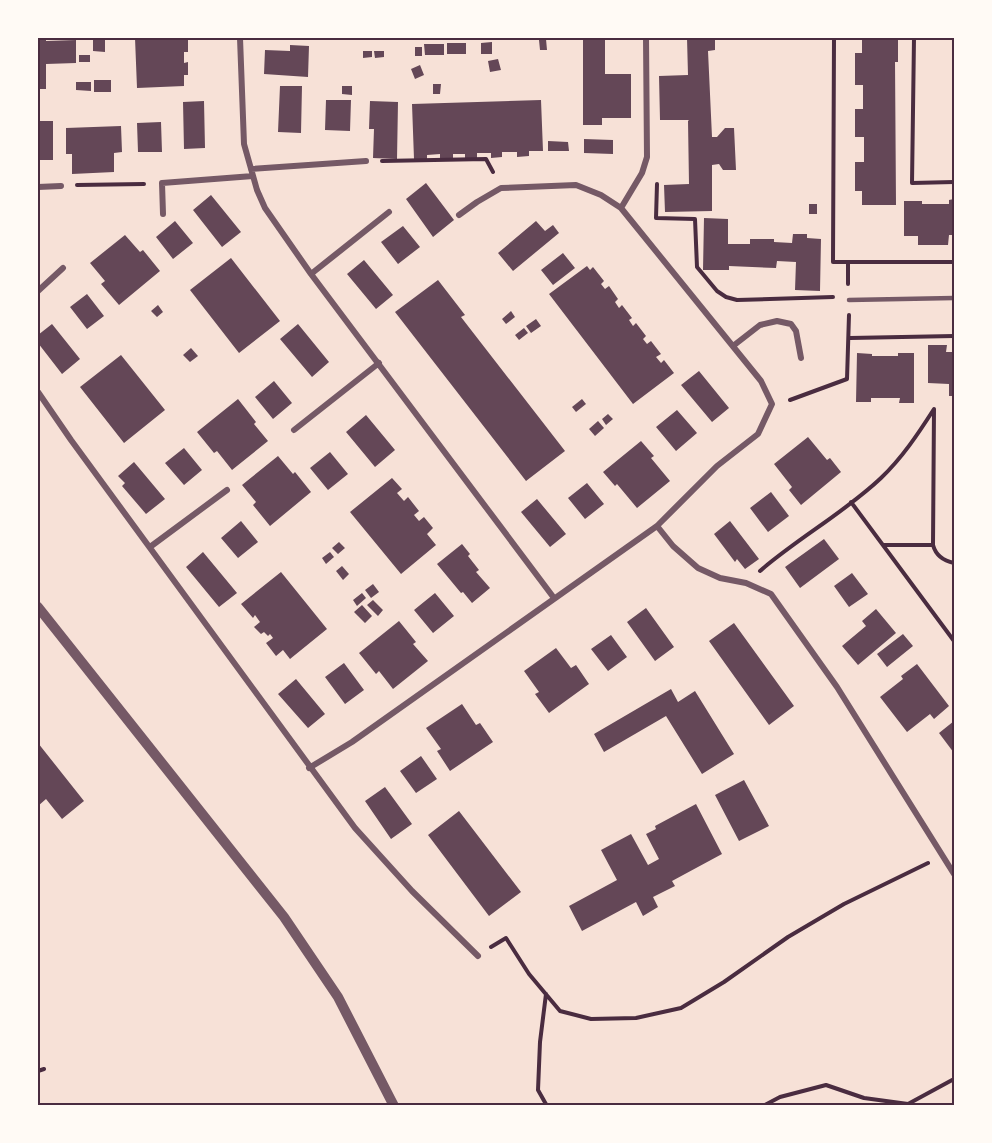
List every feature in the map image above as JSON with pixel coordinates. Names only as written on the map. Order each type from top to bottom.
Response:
[{"type":"street","points":[[240,38],[244,144],[265,208],[311,274],[554,598]]},
{"type":"street","points":[[621,208],[642,173],[647,157],[646,38]]},
{"type":"street","points":[[163,213],[162,183],[366,162]]},
{"type":"street","points":[[309,768],[352,742],[657,526],[717,466],[758,434],[772,404],[761,381],[621,208],[602,195],[576,185],[501,188],[459,216]]},
{"type":"street","points":[[38,187],[61,186]]},
{"type":"street","points":[[311,274],[389,212]]},
{"type":"street","points":[[38,291],[63,268]]},
{"type":"street","points":[[733,346],[760,325],[777,321],[791,324],[796,332],[801,358]]},
{"type":"street","points":[[294,430],[379,363]]},
{"type":"street","points":[[38,392],[70,440],[355,828],[412,891],[478,956]]},
{"type":"street","points":[[150,547],[226,490]]},
{"type":"street","points":[[657,526],[673,546],[698,568],[720,578],[746,583],[771,594],[837,687],[954,874]]},
{"type":"street","points":[[38,607],[284,917],[338,997],[394,1106]]},
{"type":"lane","points":[[849,298],[954,298]]},
{"type":"path","points":[[834,38],[833,262],[954,262]]},
{"type":"path","points":[[914,38],[912,183],[954,183]]},
{"type":"path","points":[[366,162],[486,159],[501,188]]},
{"type":"path","points":[[658,179],[656,218],[695,219],[697,267],[717,291],[726,297],[737,300],[849,298]]},
{"type":"path","points":[[61,186],[162,183]]},
{"type":"path","points":[[772,404],[847,379],[850,338],[848,262]]},
{"type":"path","points":[[850,338],[954,336]]},
{"type":"path","points":[[746,583],[782,552],[880,479],[905,452],[934,409],[933,545],[935,553],[947,561],[954,562]]},
{"type":"path","points":[[851,502],[954,641]]},
{"type":"path","points":[[883,545],[933,545]]},
{"type":"path","points":[[478,956],[506,938],[529,974],[560,1011],[591,1019],[636,1018],[681,1008],[724,982],[788,937],[844,904],[921,867],[942,854]]},
{"type":"path","points":[[546,994],[540,1042],[538,1090],[547,1106]]},
{"type":"path","points":[[38,1071],[44,1069]]},
{"type":"path","points":[[763,1106],[780,1097],[826,1085],[864,1098],[908,1104],[954,1079]]},
{"type":"building","points":[[38,38],[46,38],[46,41],[76,40],[76,63],[46,64],[46,89],[38,89]]},
{"type":"building","points":[[135,38],[188,38],[188,52],[184,52],[184,63],[188,62],[188,75],[184,75],[184,86],[137,88]]},
{"type":"building","points":[[583,38],[605,38],[605,74],[631,74],[631,118],[602,118],[602,125],[583,125]]},
{"type":"building","points":[[687,38],[715,38],[715,50],[708,51],[712,137],[717,137],[725,128],[734,128],[736,170],[723,170],[719,164],[712,165],[712,211],[665,212],[664,185],[689,184],[689,120],[660,120],[659,76],[688,75]]},
{"type":"building","points":[[862,38],[898,38],[898,62],[895,62],[896,205],[862,205],[862,191],[855,191],[855,162],[864,162],[864,137],[855,137],[855,109],[863,109],[863,85],[855,85],[855,53],[862,53]]},
{"type":"building","points":[[546,39],[547,50],[540,50],[539,40]]},
{"type":"building","points":[[93,40],[105,40],[105,52],[93,51]]},
{"type":"building","points":[[492,42],[492,54],[481,54],[481,43]]},
{"type":"building","points":[[447,43],[466,43],[466,54],[447,54]]},
{"type":"building","points":[[424,44],[444,44],[444,55],[425,55]]},
{"type":"building","points":[[290,45],[309,46],[308,77],[264,74],[265,50],[290,51]]},
{"type":"building","points":[[415,47],[422,47],[422,56],[415,56]]},
{"type":"building","points":[[363,51],[372,51],[372,57],[363,58]]},
{"type":"building","points":[[374,51],[384,51],[384,57],[375,58]]},
{"type":"building","points":[[79,55],[90,55],[90,62],[79,62]]},
{"type":"building","points":[[498,59],[501,70],[490,72],[488,61]]},
{"type":"building","points":[[420,65],[424,75],[415,79],[411,69]]},
{"type":"building","points":[[94,80],[111,80],[111,92],[94,92]]},
{"type":"building","points":[[76,82],[91,82],[91,91],[76,90]]},
{"type":"building","points":[[433,84],[441,84],[440,94],[433,94]]},
{"type":"building","points":[[280,86],[302,86],[301,133],[278,132]]},
{"type":"building","points":[[342,86],[352,86],[352,95],[342,94]]},
{"type":"building","points":[[326,100],[351,100],[350,131],[325,130]]},
{"type":"building","points":[[541,100],[543,151],[529,151],[529,156],[517,157],[517,152],[502,152],[502,157],[491,158],[491,153],[477,153],[477,158],[465,159],[465,154],[453,154],[453,158],[440,159],[440,154],[427,155],[427,159],[414,159],[412,104]]},
{"type":"building","points":[[204,101],[205,148],[184,149],[183,102]]},
{"type":"building","points":[[370,101],[398,102],[397,159],[373,158],[374,129],[369,129]]},
{"type":"building","points":[[38,121],[53,121],[53,160],[38,160]]},
{"type":"building","points":[[161,122],[162,152],[138,152],[137,123]]},
{"type":"building","points":[[121,126],[122,152],[114,153],[114,172],[72,174],[72,154],[66,154],[66,128]]},
{"type":"building","points":[[584,139],[613,140],[613,154],[584,153]]},
{"type":"building","points":[[548,141],[568,142],[569,151],[548,151]]},
{"type":"building","points":[[426,183],[454,220],[433,237],[406,199]]},
{"type":"building","points":[[211,195],[241,232],[222,247],[193,210]]},
{"type":"building","points":[[954,199],[954,235],[949,235],[948,245],[918,245],[918,236],[904,236],[904,201],[949,204],[949,200]]},
{"type":"building","points":[[809,204],[817,204],[817,214],[809,214]]},
{"type":"building","points":[[704,218],[728,219],[728,244],[750,244],[750,239],[774,239],[774,242],[792,243],[793,234],[807,234],[807,238],[821,239],[820,291],[795,290],[796,262],[777,261],[776,268],[729,266],[729,270],[703,270]]},
{"type":"building","points":[[175,221],[193,243],[173,259],[156,237]]},
{"type":"building","points":[[536,221],[545,231],[553,225],[559,233],[513,271],[498,253]]},
{"type":"building","points":[[403,226],[420,247],[398,264],[381,242]]},
{"type":"building","points":[[125,235],[140,252],[143,250],[160,271],[119,305],[101,284],[105,281],[90,263]]},
{"type":"building","points":[[563,253],[575,268],[553,285],[541,270]]},
{"type":"building","points":[[231,258],[280,321],[239,353],[190,290]]},
{"type":"building","points":[[364,260],[393,295],[376,309],[347,274]]},
{"type":"building","points":[[587,266],[590,270],[593,267],[604,281],[601,284],[605,289],[609,286],[618,299],[615,302],[619,308],[622,305],[632,318],[629,320],[633,326],[636,323],[646,336],[643,339],[647,344],[651,341],[661,354],[656,357],[661,363],[664,360],[674,373],[633,404],[549,294]]},
{"type":"building","points":[[438,280],[465,315],[461,317],[565,451],[526,481],[395,312]]},
{"type":"building","points":[[87,294],[104,316],[87,329],[70,307]]},
{"type":"building","points":[[158,305],[163,312],[157,317],[151,311]]},
{"type":"building","points":[[511,311],[515,317],[506,324],[502,319]]},
{"type":"building","points":[[536,319],[541,326],[531,333],[526,326]]},
{"type":"building","points":[[52,324],[80,359],[62,374],[38,343],[38,335]]},
{"type":"building","points":[[298,324],[329,362],[312,377],[280,339]]},
{"type":"building","points":[[524,328],[528,333],[519,340],[515,335]]},
{"type":"building","points":[[928,345],[947,345],[946,352],[954,352],[954,396],[949,396],[949,384],[928,383]]},
{"type":"building","points":[[191,348],[198,356],[190,362],[183,355]]},
{"type":"building","points":[[857,353],[872,354],[872,356],[898,356],[898,353],[914,353],[914,403],[899,403],[900,398],[871,398],[871,402],[856,402]]},
{"type":"building","points":[[121,355],[165,410],[124,443],[80,387]]},
{"type":"building","points":[[699,371],[729,408],[712,422],[681,385]]},
{"type":"building","points":[[274,381],[292,403],[273,419],[255,397]]},
{"type":"building","points":[[238,399],[268,441],[232,470],[217,451],[214,453],[197,432]]},
{"type":"building","points":[[582,399],[586,404],[576,412],[572,407]]},
{"type":"building","points":[[677,410],[697,433],[676,451],[656,427]]},
{"type":"building","points":[[608,414],[613,419],[606,425],[602,419]]},
{"type":"building","points":[[366,415],[395,450],[375,467],[346,432]]},
{"type":"building","points":[[598,421],[604,428],[595,436],[589,429]]},
{"type":"building","points":[[808,437],[827,460],[830,458],[841,472],[801,505],[789,490],[792,487],[774,464]]},
{"type":"building","points":[[641,441],[654,456],[651,458],[670,481],[637,508],[617,484],[615,486],[603,472]]},
{"type":"building","points":[[184,448],[202,470],[184,485],[165,463]]},
{"type":"building","points":[[330,452],[348,474],[328,490],[310,468]]},
{"type":"building","points":[[278,456],[311,492],[270,526],[253,505],[256,502],[242,485]]},
{"type":"building","points":[[134,462],[165,499],[146,514],[122,486],[125,483],[118,476]]},
{"type":"building","points":[[392,478],[402,489],[397,493],[404,501],[408,497],[419,511],[414,515],[419,521],[424,517],[433,528],[427,534],[436,545],[401,574],[350,512]]},
{"type":"building","points":[[587,483],[604,504],[585,519],[568,498]]},
{"type":"building","points":[[771,492],[789,516],[768,532],[750,508]]},
{"type":"building","points":[[537,499],[566,534],[550,547],[521,512]]},
{"type":"building","points":[[241,521],[258,542],[238,558],[221,538]]},
{"type":"building","points":[[730,521],[759,559],[745,569],[737,559],[735,562],[714,534]]},
{"type":"building","points":[[824,539],[839,559],[800,588],[785,567]]},
{"type":"building","points":[[339,542],[345,548],[338,554],[332,548]]},
{"type":"building","points":[[462,544],[479,570],[476,572],[490,588],[472,603],[437,564]]},
{"type":"building","points":[[203,552],[237,593],[219,607],[186,567]]},
{"type":"building","points":[[330,552],[334,557],[326,564],[322,558]]},
{"type":"building","points":[[342,566],[349,574],[343,580],[336,571]]},
{"type":"building","points":[[281,572],[327,629],[290,659],[283,650],[276,656],[266,643],[273,638],[264,632],[261,634],[254,627],[260,622],[255,615],[253,618],[241,604]]},
{"type":"building","points":[[852,573],[868,594],[849,607],[834,586]]},
{"type":"building","points":[[373,584],[379,592],[371,598],[365,590]]},
{"type":"building","points":[[362,593],[366,598],[357,606],[353,600]]},
{"type":"building","points":[[435,593],[454,616],[433,633],[414,610]]},
{"type":"building","points":[[373,600],[383,610],[378,616],[367,605]]},
{"type":"building","points":[[362,605],[372,616],[365,623],[354,612]]},
{"type":"building","points":[[646,608],[674,647],[655,661],[627,622]]},
{"type":"building","points":[[876,609],[896,633],[858,665],[842,646],[866,626],[862,621]]},
{"type":"building","points":[[399,621],[416,642],[413,644],[428,661],[393,689],[379,671],[376,674],[359,653]]},
{"type":"building","points":[[734,623],[794,706],[769,725],[709,641]]},
{"type":"building","points":[[903,634],[913,646],[887,667],[877,654]]},
{"type":"building","points":[[611,635],[627,657],[608,671],[591,649]]},
{"type":"building","points":[[556,648],[571,668],[576,665],[589,684],[549,713],[535,694],[539,692],[524,671]]},
{"type":"building","points":[[344,663],[364,690],[345,704],[325,677]]},
{"type":"building","points":[[917,664],[949,706],[934,719],[930,714],[907,732],[880,697],[903,679],[901,676]]},
{"type":"building","points":[[296,679],[325,714],[308,728],[278,694]]},
{"type":"building","points":[[671,689],[678,702],[695,691],[734,754],[702,774],[666,716],[604,752],[594,734]]},
{"type":"building","points":[[462,704],[476,725],[480,723],[493,742],[450,771],[437,751],[441,749],[426,728]]},
{"type":"building","points":[[954,721],[954,753],[939,733]]},
{"type":"building","points":[[38,743],[84,801],[62,819],[46,799],[38,806]]},
{"type":"building","points":[[421,756],[437,779],[416,793],[400,771]]},
{"type":"building","points":[[744,780],[769,826],[739,841],[715,795]]},
{"type":"building","points":[[385,787],[412,824],[391,839],[365,801]]},
{"type":"building","points":[[696,804],[722,854],[672,881],[675,886],[653,897],[658,907],[643,916],[636,902],[582,931],[569,906],[617,880],[601,850],[631,834],[648,865],[659,859],[646,834],[656,829],[655,826]]},
{"type":"building","points":[[459,811],[521,892],[489,916],[428,835]]}]
